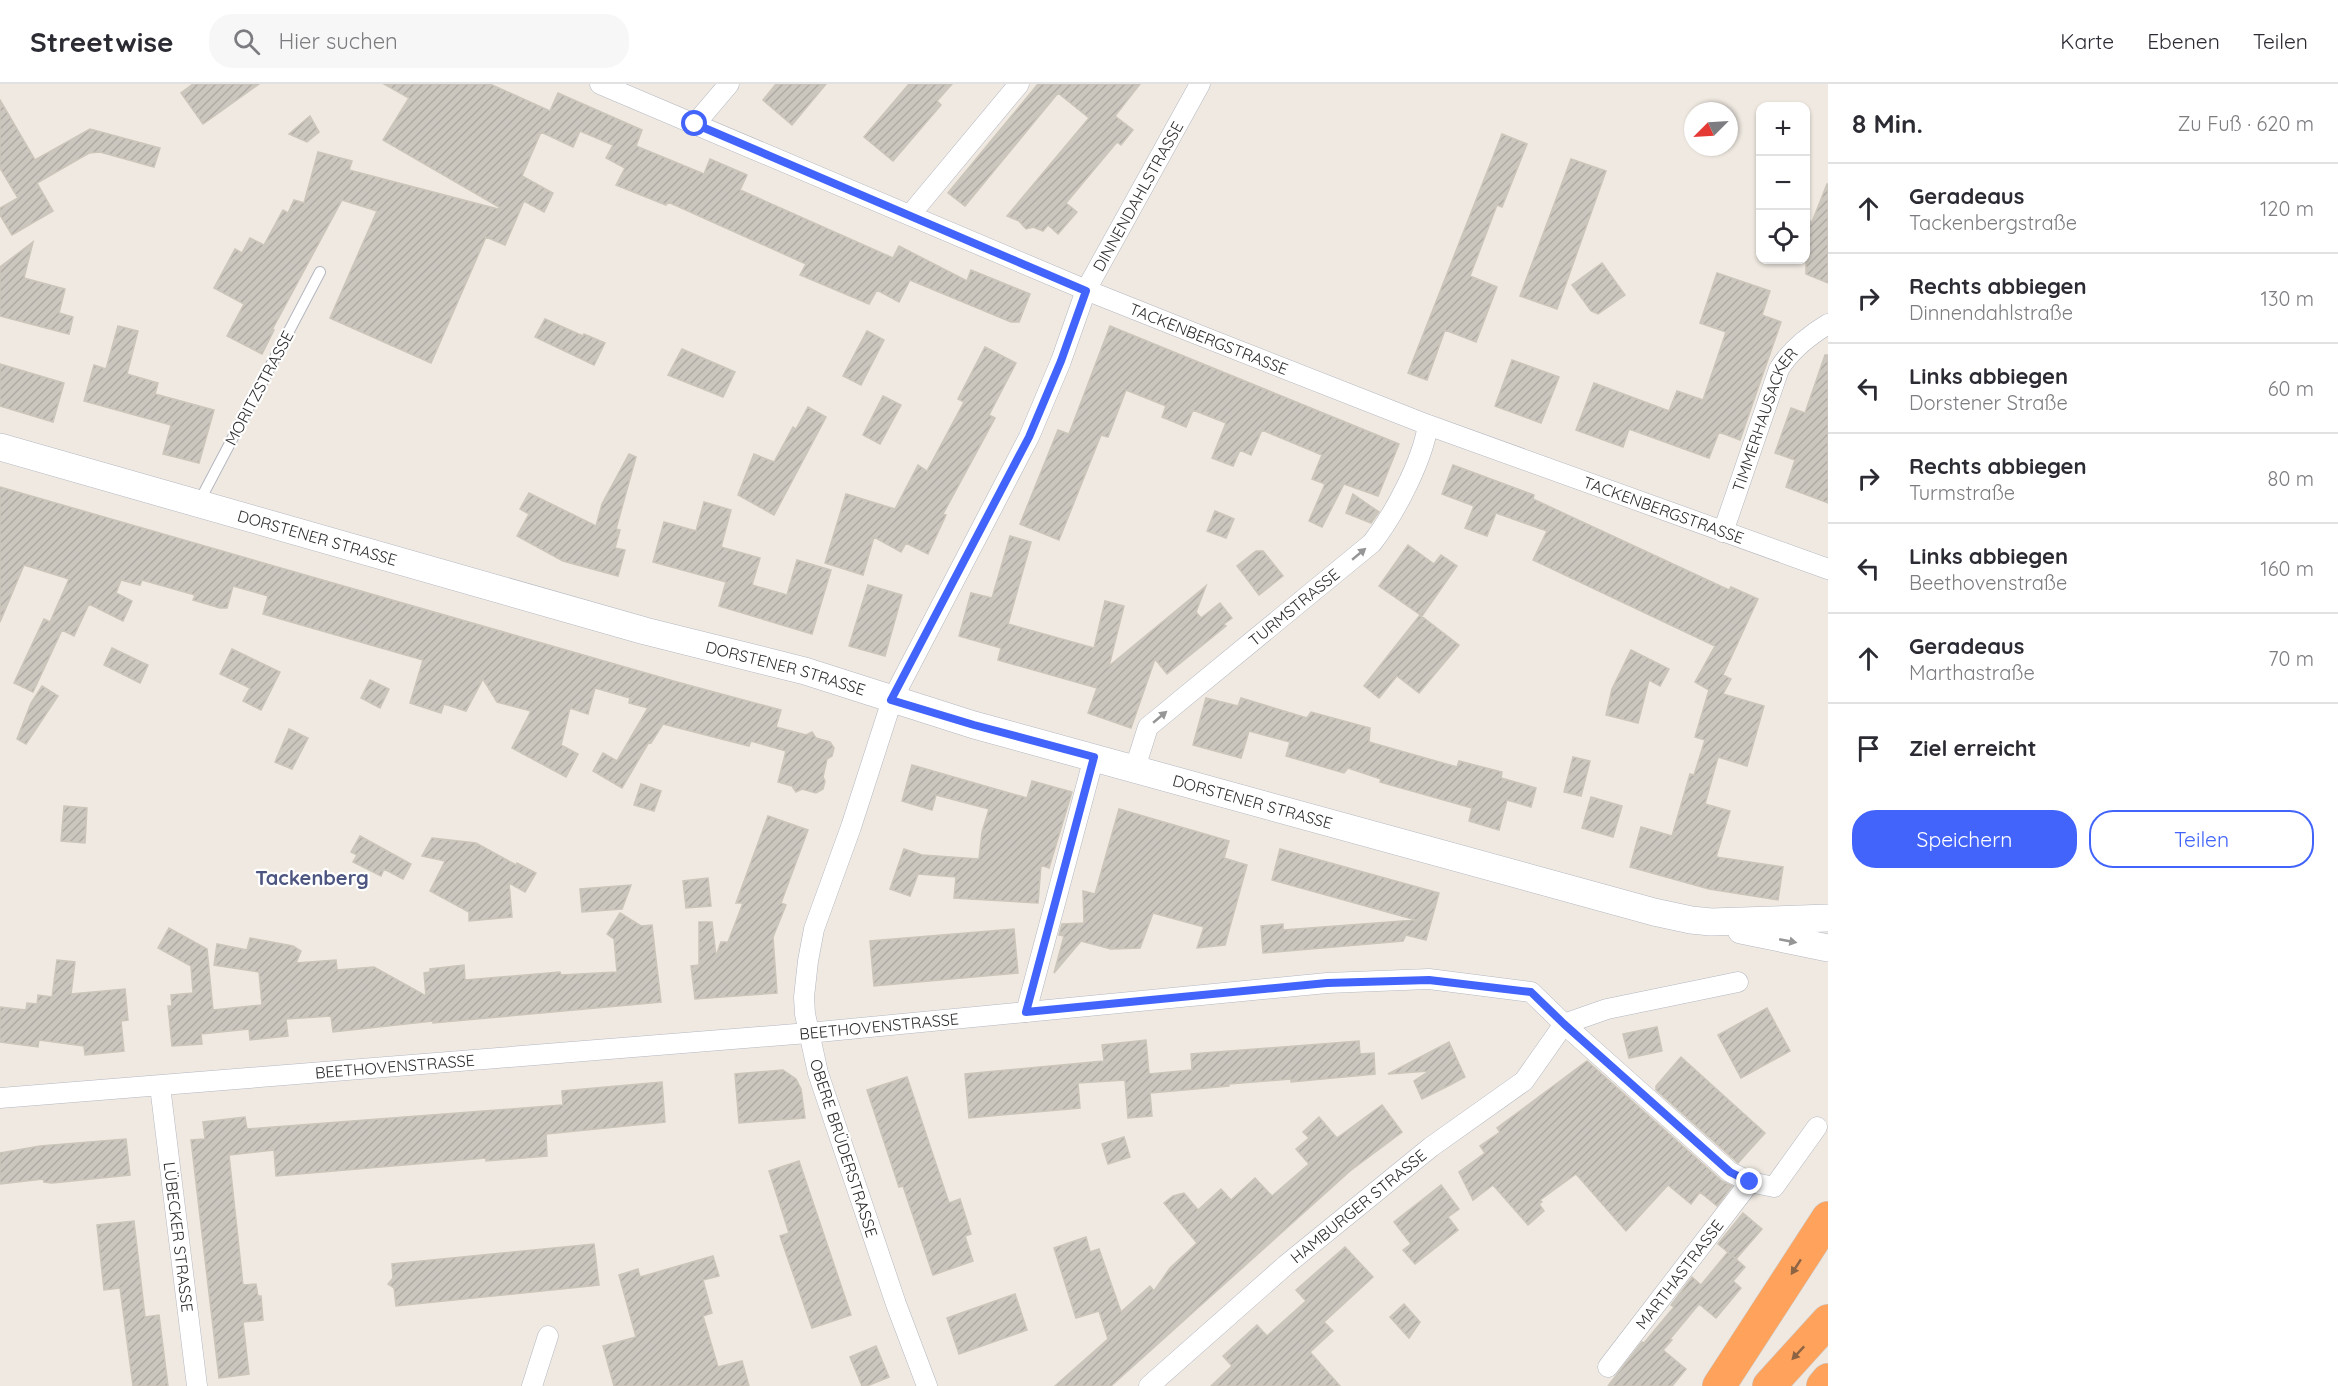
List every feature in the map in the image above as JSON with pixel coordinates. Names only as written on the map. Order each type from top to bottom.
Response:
[{"type":"highway","points":[[1719,1386],[1828,1218]]},
{"type":"highway","points":[[1769,1386],[1828,1321]]},
{"type":"highway","points":[[1822,1386],[1828,1380]]},
{"type":"main road","name":"DORSTENER STRASSE","points":[[0,447],[656,634],[805,671],[974,725],[1557,886],[1672,916],[1711,922],[1753,934],[1828,948]]},
{"type":"main road","name":"DORSTENER STRASSE","points":[[1711,922],[1828,918]]},
{"type":"street","name":"TACKENBERGSTRASSE","points":[[600,84],[1086,291],[1428,424],[1828,569]]},
{"type":"street","points":[[695,124],[729,84]]},
{"type":"street","points":[[910,215],[1019,84]]},
{"type":"street","name":"DINNENDAHLSTRASSE","points":[[891,700],[1029,437],[1061,361],[1086,291],[1200,84]]},
{"type":"street","name":"TIMMERHAUSACKER","points":[[1723,532],[1779,369],[1796,349],[1828,324]]},
{"type":"street","name":"TURMSTRASSE","points":[[1135,768],[1148,727],[1372,543],[1387,523],[1425,445],[1428,424]]},
{"type":"street","name":"OBERE BRÜDERSTRASSE","points":[[891,700],[851,827],[814,929],[804,998],[808,1033],[822,1083],[896,1304],[927,1386]]},
{"type":"street","points":[[1026,1012],[1094,757]]},
{"type":"street","name":"BEETHOVENSTRASSE","points":[[0,1098],[808,1033],[1327,983],[1429,980],[1531,992],[1564,1024]]},
{"type":"street","points":[[1738,982],[1606,1010],[1564,1024],[1730,1172],[1750,1182],[1774,1187],[1817,1127]]},
{"type":"street","name":"HAMBURGER STRASSE","points":[[1151,1385],[1287,1265],[1431,1147],[1524,1081],[1564,1024]]},
{"type":"street","name":"LÜBECKER STRASSE","points":[[160,1086],[197,1386]]},
{"type":"street","name":"MARTHASTRASSE","points":[[1608,1367],[1750,1182]]},
{"type":"street","points":[[532,1386],[548,1336]]},
{"type":"lane","name":"MORITZSTRASSE","points":[[198,504],[320,272]]},
{"type":"building","points":[[193,84],[259,84],[203,124],[181,93]]},
{"type":"building","points":[[384,84],[490,84],[550,111],[558,93],[642,130],[636,146],[704,174],[710,159],[747,175],[740,190],[893,258],[899,246],[967,281],[971,270],[1030,294],[1019,322],[1011,322],[910,280],[899,302],[877,290],[869,304],[800,275],[806,264],[668,202],[666,205],[616,185],[625,168],[606,158],[613,145],[580,131],[573,147],[541,132],[522,176],[553,193],[544,212],[524,201],[505,245],[486,237],[431,363],[330,318],[377,211],[342,200],[272,330],[274,330],[262,354],[227,336],[244,304],[214,288],[235,249],[242,253],[250,238],[264,245],[283,210],[288,213],[294,200],[304,203],[318,152],[352,161],[349,170],[498,209],[499,207],[383,140],[409,98]]},
{"type":"building","points":[[776,84],[826,84],[792,125],[763,100]]},
{"type":"building","points":[[909,84],[952,84],[937,101],[941,105],[893,161],[864,137]]},
{"type":"building","points":[[1038,84],[1140,84],[1115,116],[1133,130],[1121,145],[1117,142],[1066,203],[1077,212],[1058,234],[1048,225],[1043,231],[1033,227],[1026,229],[1019,221],[1007,216],[1089,118],[1058,93],[965,206],[948,193]]},
{"type":"building","points":[[0,100],[35,160],[90,129],[160,148],[154,167],[100,152],[89,153],[37,183],[53,211],[12,235],[0,215],[0,208],[18,198],[0,168]]},
{"type":"building","points":[[310,116],[319,132],[307,142],[289,134]]},
{"type":"building","points":[[1502,134],[1527,144],[1502,207],[1497,205],[1470,276],[1497,287],[1476,342],[1445,330],[1427,380],[1408,373]]},
{"type":"building","points":[[1571,159],[1606,171],[1557,309],[1520,296]]},
{"type":"building","points":[[1828,184],[1828,283],[1806,274],[1806,264],[1810,264],[1810,221],[1812,222]]},
{"type":"building","points":[[33,242],[24,278],[65,289],[59,313],[73,317],[69,334],[0,316],[0,267]]},
{"type":"building","points":[[1602,263],[1625,295],[1598,314],[1591,311],[1572,285]]},
{"type":"building","points":[[1717,273],[1770,291],[1762,315],[1781,322],[1740,440],[1719,432],[1709,458],[1629,429],[1623,447],[1576,430],[1594,383],[1669,411],[1677,391],[1703,400],[1726,332],[1700,323]]},
{"type":"building","points":[[545,319],[605,343],[594,365],[535,337]]},
{"type":"building","points":[[118,326],[138,331],[127,374],[158,383],[155,394],[214,410],[199,463],[163,454],[171,425],[84,401],[94,365],[106,369]]},
{"type":"building","points":[[1110,326],[1399,444],[1378,496],[1344,484],[1322,527],[1309,521],[1325,484],[1312,479],[1322,455],[1262,430],[1251,455],[1240,450],[1233,466],[1212,458],[1226,423],[1193,410],[1186,427],[1162,417],[1166,406],[1126,390],[1108,437],[1101,435],[1059,540],[1020,524],[1058,430],[1069,434]]},
{"type":"building","points":[[867,331],[884,340],[861,385],[843,376]]},
{"type":"building","points":[[985,347],[1016,363],[989,415],[995,418],[943,514],[946,515],[928,554],[906,543],[901,552],[874,537],[863,575],[825,563],[846,494],[895,509],[918,465],[927,471],[964,402],[958,399]]},
{"type":"building","points":[[682,349],[735,372],[723,397],[668,375]]},
{"type":"building","points":[[1825,355],[1828,355],[1828,503],[1786,487],[1795,460],[1775,453],[1791,408],[1805,413]]},
{"type":"building","points":[[1512,360],[1559,377],[1541,423],[1495,406]]},
{"type":"building","points":[[0,364],[64,383],[53,422],[0,406]]},
{"type":"building","points":[[883,396],[901,405],[880,444],[863,435]]},
{"type":"building","points":[[808,407],[826,417],[774,515],[738,495],[754,454],[774,462],[793,427],[796,429]]},
{"type":"building","points":[[629,454],[636,457],[616,529],[620,530],[615,548],[625,550],[618,576],[563,561],[517,536],[529,514],[520,509],[529,493],[596,526],[602,504]]},
{"type":"building","points":[[1453,465],[1534,495],[1533,499],[1729,590],[1731,587],[1758,599],[1723,675],[1731,679],[1723,694],[1764,706],[1747,766],[1718,757],[1705,804],[1730,811],[1716,857],[1783,867],[1778,900],[1709,889],[1630,867],[1641,827],[1672,836],[1690,774],[1694,775],[1705,740],[1695,737],[1709,690],[1695,682],[1715,646],[1533,560],[1547,531],[1496,513],[1487,536],[1465,528],[1474,506],[1442,494]]},
{"type":"building","points":[[0,487],[781,710],[776,727],[806,735],[812,732],[816,738],[830,742],[834,748],[832,756],[827,759],[823,789],[816,793],[802,789],[796,792],[792,786],[778,782],[786,751],[751,741],[749,746],[663,724],[651,743],[649,742],[622,788],[593,771],[603,753],[617,761],[648,708],[629,703],[630,698],[595,688],[588,714],[570,708],[561,745],[578,754],[566,777],[512,748],[531,711],[497,702],[483,679],[466,711],[444,704],[441,713],[410,703],[423,660],[263,614],[268,596],[233,586],[227,608],[220,608],[193,600],[195,595],[142,580],[140,585],[121,580],[116,593],[132,601],[123,621],[89,604],[74,636],[62,630],[33,692],[14,683],[44,619],[50,622],[69,579],[24,565],[0,622]]},
{"type":"building","points":[[1353,494],[1379,512],[1371,523],[1346,513]]},
{"type":"building","points":[[704,502],[731,510],[721,547],[760,558],[752,585],[787,595],[797,560],[831,570],[812,634],[719,606],[726,582],[653,562],[664,522],[696,531]]},
{"type":"building","points":[[1215,511],[1234,519],[1226,538],[1207,531]]},
{"type":"building","points":[[1010,536],[1031,542],[1008,624],[1094,648],[1105,601],[1124,606],[1109,666],[1206,586],[1196,612],[1201,618],[1220,603],[1232,618],[1224,624],[1226,626],[1167,674],[1155,659],[1131,728],[1088,713],[1097,688],[998,660],[1001,648],[959,636],[971,593],[992,598]]},
{"type":"building","points":[[1408,545],[1434,564],[1441,555],[1457,566],[1422,616],[1379,586]]},
{"type":"building","points":[[1256,551],[1263,551],[1283,576],[1259,595],[1237,566]]},
{"type":"building","points":[[868,585],[902,595],[885,656],[849,646]]},
{"type":"building","points":[[1420,615],[1459,645],[1419,693],[1397,676],[1379,698],[1364,686]]},
{"type":"building","points":[[112,648],[148,665],[140,683],[104,665]]},
{"type":"building","points":[[232,649],[280,672],[261,710],[243,701],[250,688],[220,674]]},
{"type":"building","points":[[1631,650],[1669,669],[1660,686],[1649,680],[1638,723],[1606,715],[1612,689]]},
{"type":"building","points":[[370,680],[389,689],[380,708],[361,698]]},
{"type":"building","points":[[42,686],[58,696],[26,744],[17,739],[31,703]]},
{"type":"building","points":[[1206,698],[1238,706],[1241,698],[1307,718],[1311,712],[1370,728],[1369,742],[1457,767],[1459,761],[1502,772],[1501,778],[1536,788],[1531,807],[1507,800],[1499,830],[1469,821],[1472,808],[1380,782],[1381,779],[1348,768],[1344,773],[1286,756],[1290,742],[1249,731],[1241,758],[1193,745]]},
{"type":"building","points":[[289,729],[308,738],[292,769],[275,762]]},
{"type":"building","points":[[1573,757],[1590,761],[1581,796],[1564,792]]},
{"type":"building","points":[[912,765],[1027,798],[1032,781],[1072,792],[1049,868],[1041,865],[1038,903],[954,898],[956,877],[918,874],[910,896],[890,889],[904,849],[922,855],[979,859],[982,832],[989,809],[936,795],[932,810],[902,801]]},
{"type":"building","points":[[641,784],[661,791],[654,811],[634,805]]},
{"type":"building","points":[[1591,797],[1622,806],[1613,837],[1582,828]]},
{"type":"building","points":[[64,806],[87,808],[85,843],[61,841]]},
{"type":"building","points":[[1119,809],[1229,841],[1224,858],[1247,865],[1225,945],[1197,948],[1204,927],[1153,913],[1140,948],[1111,949],[1081,941],[1054,973],[1064,936],[1059,935],[1062,924],[1084,923],[1083,891],[1095,894]]},
{"type":"building","points":[[768,816],[808,830],[781,903],[786,905],[773,937],[777,993],[695,999],[691,966],[699,965],[699,922],[712,922],[716,956],[721,942],[728,942],[743,903],[736,903]]},
{"type":"building","points":[[360,836],[411,864],[403,879],[384,869],[381,876],[353,862],[357,855],[351,852]]},
{"type":"building","points":[[432,838],[476,843],[536,873],[525,892],[509,883],[512,917],[469,921],[469,912],[430,891],[445,861],[422,856]]},
{"type":"building","points":[[1280,849],[1439,893],[1426,940],[1406,935],[1403,941],[1263,953],[1261,926],[1283,924],[1283,930],[1416,920],[1272,880]]},
{"type":"building","points":[[708,878],[711,906],[686,908],[683,881]]},
{"type":"building","points":[[631,885],[622,909],[582,912],[580,889]]},
{"type":"building","points":[[620,913],[641,926],[652,925],[661,1002],[433,1023],[433,1021],[333,1032],[331,1016],[286,1019],[288,1036],[250,1040],[249,1029],[201,1034],[202,1044],[172,1046],[168,1006],[172,1006],[171,995],[193,993],[191,966],[158,948],[169,928],[207,949],[213,1010],[262,1005],[259,972],[214,965],[217,944],[247,950],[250,938],[293,946],[301,951],[296,963],[336,960],[337,970],[374,967],[426,996],[424,973],[430,972],[430,969],[464,965],[465,980],[560,972],[561,975],[617,972],[614,939],[607,934]]},
{"type":"building","points":[[1014,929],[1018,973],[874,986],[870,941]]},
{"type":"building","points":[[57,960],[75,962],[71,994],[125,989],[128,1020],[121,1021],[124,1051],[85,1055],[84,1046],[39,1040],[38,1047],[0,1042],[0,1007],[26,1010],[27,1003],[37,1004],[38,995],[52,997]]},
{"type":"building","points":[[1767,1008],[1790,1051],[1741,1078],[1718,1035]]},
{"type":"building","points":[[1657,1027],[1662,1051],[1629,1058],[1623,1034]]},
{"type":"building","points":[[1146,1040],[1149,1074],[1192,1070],[1191,1054],[1359,1041],[1360,1054],[1374,1053],[1375,1074],[1291,1082],[1291,1079],[1229,1084],[1229,1086],[1150,1093],[1152,1116],[1128,1118],[1125,1080],[1078,1083],[1080,1108],[969,1118],[965,1074],[1104,1061],[1102,1045]]},
{"type":"building","points":[[1449,1042],[1465,1077],[1450,1085],[1422,1099],[1414,1081],[1429,1071],[1388,1074]]},
{"type":"building","points":[[1681,1057],[1765,1133],[1738,1163],[1656,1090],[1656,1086]]},
{"type":"building","points":[[1587,1061],[1722,1181],[1732,1186],[1717,1206],[1700,1192],[1691,1204],[1668,1185],[1626,1231],[1576,1174],[1540,1200],[1542,1202],[1539,1204],[1544,1211],[1528,1225],[1493,1185],[1473,1200],[1459,1172],[1485,1153],[1480,1146],[1500,1132],[1497,1128]]},
{"type":"building","points":[[783,1070],[796,1079],[801,1089],[805,1118],[739,1123],[735,1074]]},
{"type":"building","points":[[907,1077],[949,1203],[960,1199],[971,1234],[965,1236],[973,1261],[933,1275],[903,1186],[899,1187],[867,1090]]},
{"type":"building","points":[[662,1082],[665,1122],[546,1134],[547,1156],[486,1161],[486,1158],[276,1176],[274,1150],[229,1155],[243,1285],[256,1284],[258,1296],[261,1296],[263,1320],[243,1322],[249,1374],[219,1378],[191,1140],[205,1139],[203,1122],[245,1117],[247,1129],[563,1105],[562,1091]]},
{"type":"building","points":[[1382,1105],[1402,1132],[1350,1171],[1111,1386],[1055,1386],[1108,1339],[1099,1311],[1076,1318],[1054,1248],[1086,1237],[1090,1252],[1099,1249],[1121,1312],[1150,1286],[1154,1291],[1170,1268],[1197,1243],[1164,1203],[1173,1196],[1184,1193],[1198,1210],[1221,1189],[1231,1200],[1255,1178],[1272,1196],[1309,1164],[1296,1149],[1309,1138],[1303,1132],[1319,1117],[1337,1138]]},
{"type":"building","points":[[1124,1137],[1130,1157],[1108,1164],[1102,1144]]},
{"type":"building","points":[[126,1139],[130,1175],[52,1183],[44,1182],[43,1179],[0,1184],[0,1153],[40,1146]]},
{"type":"building","points":[[799,1161],[851,1315],[812,1328],[780,1236],[789,1233],[769,1171]]},
{"type":"building","points":[[1441,1185],[1459,1209],[1448,1217],[1458,1230],[1415,1264],[1403,1250],[1411,1244],[1394,1222]]},
{"type":"building","points":[[1743,1213],[1762,1229],[1736,1259],[1718,1244]]},
{"type":"building","points":[[134,1221],[145,1317],[159,1315],[168,1386],[133,1386],[120,1288],[104,1290],[97,1225]]},
{"type":"building","points":[[594,1244],[599,1285],[396,1306],[394,1288],[388,1284],[393,1278],[392,1264]]},
{"type":"building","points":[[1345,1247],[1373,1277],[1324,1322],[1333,1331],[1310,1352],[1340,1386],[1211,1386],[1232,1366],[1223,1356],[1257,1325],[1267,1336],[1306,1301],[1296,1290]]},
{"type":"building","points":[[1728,1252],[1745,1267],[1733,1281],[1741,1288],[1716,1318],[1699,1304],[1670,1339],[1672,1340],[1663,1350],[1686,1369],[1672,1386],[1608,1386],[1642,1342],[1644,1343],[1674,1307],[1671,1305],[1692,1277],[1701,1285]]},
{"type":"building","points":[[713,1256],[719,1276],[703,1280],[712,1313],[703,1316],[718,1367],[742,1361],[749,1386],[614,1386],[603,1346],[636,1337],[619,1275],[638,1269],[640,1277]]},
{"type":"building","points":[[1015,1294],[1027,1330],[959,1354],[947,1318]]},
{"type":"building","points":[[1404,1304],[1420,1322],[1409,1338],[1390,1317]]},
{"type":"building","points":[[876,1346],[889,1377],[862,1386],[850,1357]]},
{"type":"district","name":"Tackenberg","points":[[312,878]]},
{"type":"route","points":[[695,124],[1086,291],[1061,361],[1029,437],[891,700],[1094,757],[1026,1012],[1327,983],[1429,980],[1531,992],[1730,1172],[1750,1182]]}]
